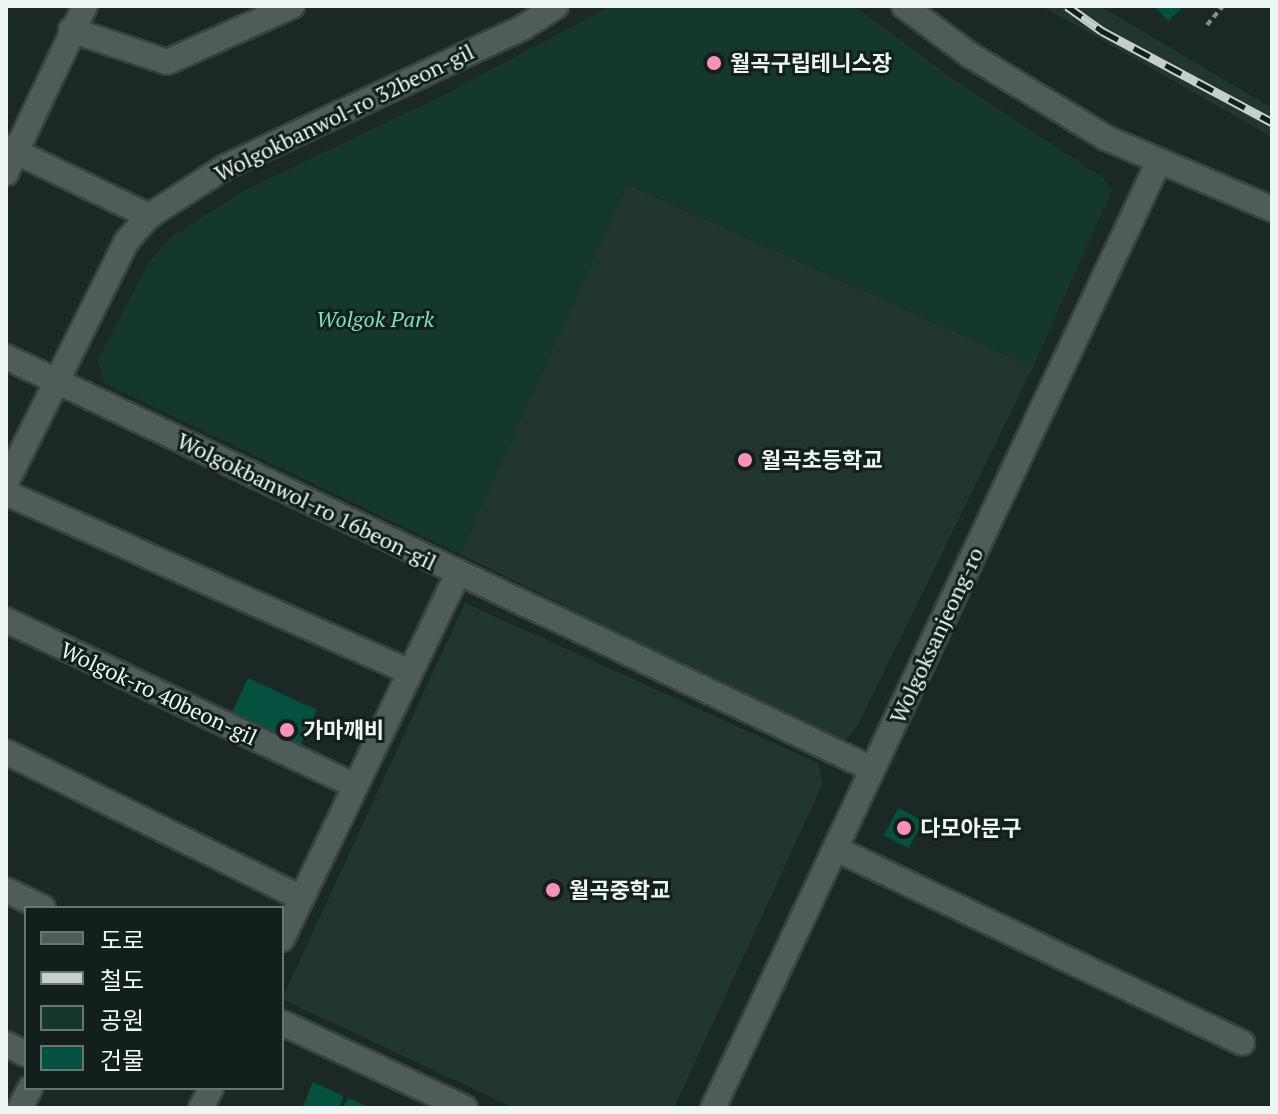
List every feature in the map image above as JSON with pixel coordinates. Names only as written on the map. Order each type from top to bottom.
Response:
[{"type":"street","points":[[85,6],[9,158],[149,216]]},
{"type":"street","points":[[71,30],[167,62],[292,6]]},
{"type":"street","name":"Wolgokbanwol-ro 32beon-gil","points":[[6,483],[126,242],[149,216],[225,167],[524,27],[556,6]]},
{"type":"street","points":[[904,6],[1078,123],[1272,209]]},
{"type":"street","name":"Wolgoksanjeong-ro","points":[[713,1108],[1159,161]]},
{"type":"street","name":"Wolgokbanwol-ro 16beon-gil","points":[[6,357],[458,574],[284,935]]},
{"type":"street","points":[[6,493],[410,672]]},
{"type":"street","points":[[458,574],[872,769]]},
{"type":"street","name":"Wolgok-ro 40beon-gil","points":[[6,620],[356,786]]},
{"type":"street","points":[[6,752],[302,898]]},
{"type":"street","points":[[836,849],[1242,1043]]},
{"type":"street","points":[[6,890],[39,906]]},
{"type":"street","points":[[284,1024],[465,1108]]},
{"type":"street","points":[[6,1044],[24,1053]]},
{"type":"street","points":[[20,1108],[29,1090]]},
{"type":"street","points":[[201,1108],[210,1090]]},
{"type":"path","points":[[1207,25],[1223,6]]},
{"type":"shaded area","points":[[1042,6],[1100,6],[1272,108],[1272,137]]},
{"type":"shaded area","name":"월곡초등학교","points":[[627,184],[1033,367],[858,725],[843,743],[460,554]]},
{"type":"shaded area","name":"월곡중학교","points":[[465,603],[818,763],[823,783],[674,1108],[514,1108],[284,1000]]},
{"type":"green space","name":"Wolgok Park","points":[[611,6],[854,6],[954,80],[1103,178],[1112,190],[1033,367],[628,184],[460,554],[104,383],[98,360],[148,264],[170,238],[247,189],[440,97]]},
{"type":"building","points":[[1154,6],[1184,6],[1168,21]]},
{"type":"building","name":"가마깨비","points":[[248,678],[317,710],[301,745],[232,712]]},
{"type":"building","name":"다모아문구","points":[[898,808],[923,821],[909,848],[884,836]]},
{"type":"building","points":[[313,1082],[344,1096],[339,1108],[302,1108]]},
{"type":"building","points":[[348,1098],[370,1108],[343,1108]]},
{"type":"railway","points":[[1067,6],[1102,31],[1272,122]]},
{"type":"place","name":"월곡구립테니스장","points":[[714,63]]},
{"type":"place","name":"월곡초등학교","points":[[745,460]]},
{"type":"place","name":"가마깨비","points":[[287,730]]},
{"type":"place","name":"다모아문구","points":[[904,828]]},
{"type":"place","name":"월곡중학교","points":[[553,890]]}]
